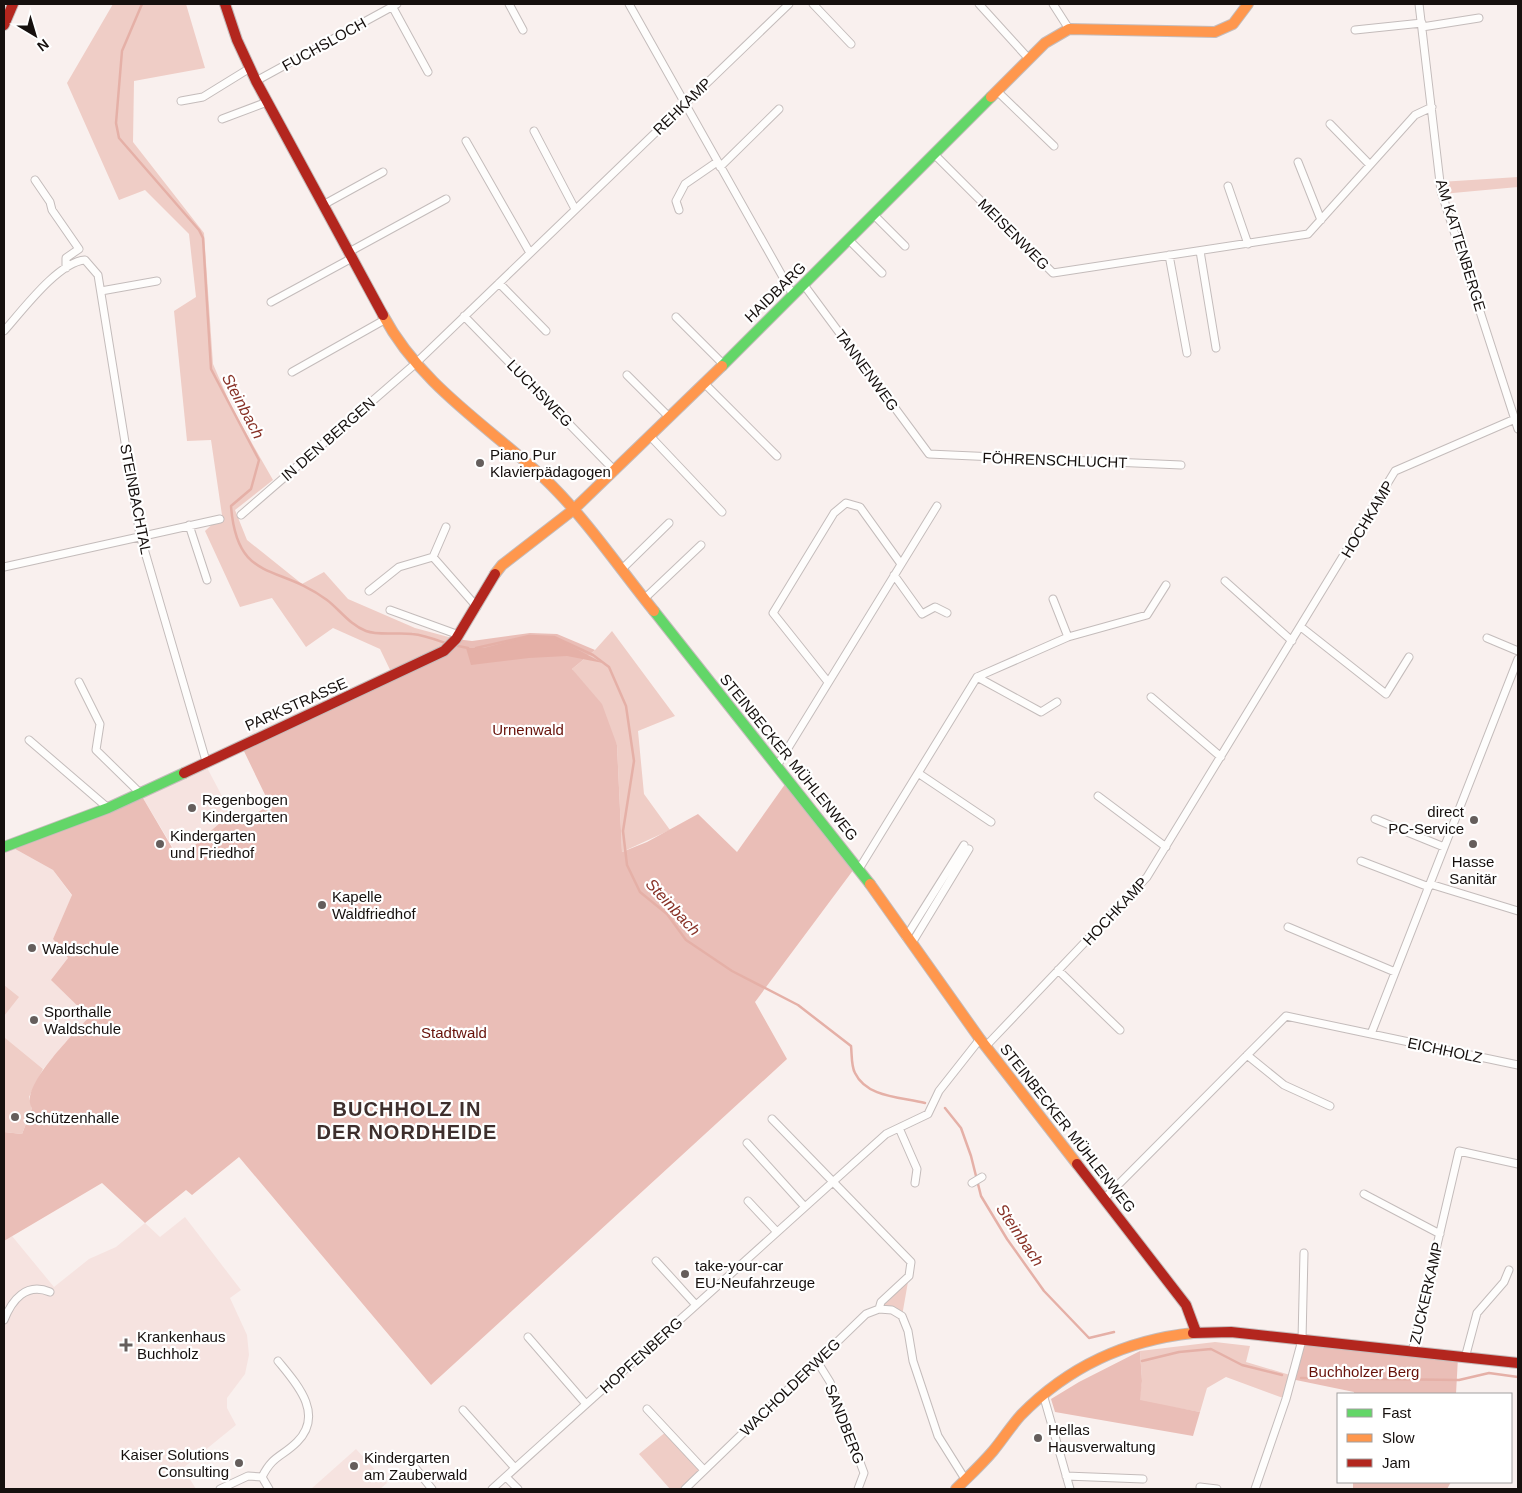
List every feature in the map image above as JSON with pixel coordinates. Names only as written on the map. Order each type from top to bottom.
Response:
[{"type":"street","points":[[4,25],[14,4]]},
{"type":"street","name":"STEINBECKER MÜHLENWEG","points":[[226,4],[237,40],[267,102],[386,319],[415,364],[448,396],[546,480],[573,510],[859,869],[983,1043],[1186,1305],[1196,1332]]},
{"type":"street","points":[[509,4],[523,30]]},
{"type":"street","points":[[629,4],[684,105],[793,295]]},
{"type":"street","name":"REHKAMP","points":[[415,364],[789,4]]},
{"type":"street","points":[[813,4],[851,44]]},
{"type":"street","points":[[979,4],[1030,59]]},
{"type":"street","points":[[1053,4],[1069,29],[1215,32],[1233,24],[1248,4]]},
{"type":"street","name":"AM KATTENBERGE","points":[[1420,4],[1441,191],[1518,429]]},
{"type":"street","name":"FUCHSLOCH","points":[[256,81],[395,5],[428,72]]},
{"type":"street","points":[[1355,30],[1479,18]]},
{"type":"street","name":"HAIDBARG","points":[[573,510],[804,285],[1045,43],[1069,29]]},
{"type":"street","points":[[182,101],[203,97],[250,68]]},
{"type":"street","points":[[997,91],[1054,146]]},
{"type":"street","points":[[222,119],[267,102]]},
{"type":"street","name":"MEISENWEG","points":[[935,154],[1053,273],[1308,234],[1415,115],[1432,108]]},
{"type":"street","points":[[679,210],[676,201],[685,184],[718,164],[779,109]]},
{"type":"street","points":[[1330,124],[1370,165]]},
{"type":"street","points":[[534,131],[576,209]]},
{"type":"street","points":[[466,141],[530,253]]},
{"type":"street","points":[[1298,162],[1321,220]]},
{"type":"street","points":[[323,205],[383,172]]},
{"type":"street","points":[[4,331],[52,279],[66,268],[66,258],[79,249],[52,210],[50,202],[35,180]]},
{"type":"street","points":[[1228,186],[1248,244]]},
{"type":"street","points":[[271,302],[446,199]]},
{"type":"street","points":[[874,215],[905,246]]},
{"type":"street","points":[[849,240],[882,273]]},
{"type":"street","points":[[1200,251],[1216,348]]},
{"type":"street","points":[[1169,256],[1187,353]]},
{"type":"street","name":"STEINBACHTAL","points":[[66,268],[76,261],[85,260],[98,275],[140,535],[206,761]]},
{"type":"street","points":[[100,292],[158,281]]},
{"type":"street","points":[[499,282],[546,331]]},
{"type":"street","name":"TANNENWEG","points":[[804,285],[929,454]]},
{"type":"street","name":"LUCHSWEG","points":[[464,316],[615,471]]},
{"type":"street","points":[[676,317],[723,364]]},
{"type":"street","points":[[292,372],[386,319]]},
{"type":"street","name":"IN DEN BERGEN","points":[[240,515],[415,364]]},
{"type":"street","points":[[627,375],[669,417]]},
{"type":"street","points":[[704,383],[777,456]]},
{"type":"street","name":"HOCHKAMP","points":[[983,1043],[1058,970],[1147,877],[1395,471],[1515,419]]},
{"type":"street","points":[[650,436],[722,512]]},
{"type":"street","name":"FÖHRENSCHLUCHT","points":[[929,454],[1181,465]]},
{"type":"street","points":[[828,682],[773,613],[834,513],[846,503],[860,507],[901,564]]},
{"type":"street","points":[[777,766],[937,506]]},
{"type":"street","name":"PARKSTRASSE","points":[[4,847],[108,808],[444,651],[459,635],[477,607],[492,577],[502,565],[573,510]]},
{"type":"street","points":[[4,567],[140,535],[220,519]]},
{"type":"street","points":[[621,570],[668,523]]},
{"type":"street","points":[[189,525],[207,580]]},
{"type":"street","points":[[433,557],[446,527]]},
{"type":"street","points":[[644,599],[701,545]]},
{"type":"street","points":[[433,557],[477,607]]},
{"type":"street","points":[[369,591],[399,567],[433,557]]},
{"type":"street","points":[[894,576],[922,614],[935,607],[946,613]]},
{"type":"street","points":[[1225,580],[1292,641]]},
{"type":"street","points":[[859,869],[977,678],[1068,636],[1147,615],[1166,585]]},
{"type":"street","points":[[1053,599],[1068,636]]},
{"type":"street","points":[[390,610],[459,635]]},
{"type":"street","points":[[1301,627],[1386,694],[1409,657]]},
{"type":"street","points":[[1486,638],[1518,651]]},
{"type":"street","points":[[1371,1034],[1518,660]]},
{"type":"street","points":[[977,678],[1041,712],[1057,702]]},
{"type":"street","points":[[79,682],[100,724],[96,750],[140,793]]},
{"type":"street","points":[[1151,697],[1221,757]]},
{"type":"street","points":[[29,740],[108,808]]},
{"type":"street","points":[[918,773],[991,822]]},
{"type":"street","points":[[1098,796],[1166,848]]},
{"type":"street","points":[[1375,819],[1444,847]]},
{"type":"street","points":[[909,940],[967,847]]},
{"type":"street","points":[[1361,860],[1429,885],[1518,911]]},
{"type":"street","points":[[1288,927],[1395,972]]},
{"type":"street","points":[[1058,970],[1120,1030]]},
{"type":"street","name":"EICHHOLZ","points":[[1247,1054],[1286,1016],[1518,1066]]},
{"type":"street","name":"HOPFENBERG","points":[[492,1489],[886,1134],[928,1114],[939,1091],[983,1043]]},
{"type":"street","points":[[1104,1199],[1247,1054],[1284,1085],[1330,1106]]},
{"type":"street","points":[[772,1119],[832,1183]]},
{"type":"street","points":[[899,1128],[917,1169],[915,1183]]},
{"type":"street","points":[[747,1143],[805,1207]]},
{"type":"street","name":"ZUCKERKAMP","points":[[1412,1352],[1459,1151],[1518,1164]]},
{"type":"street","points":[[972,1183],[982,1177]]},
{"type":"street","name":"WACHOLDERWEG","points":[[684,1489],[866,1314],[879,1309],[881,1302],[909,1276],[910,1262],[832,1183]]},
{"type":"street","name":"ZUCKERKAMP","points":[[1364,1194],[1440,1234]]},
{"type":"street","points":[[748,1201],[777,1232]]},
{"type":"street","points":[[1255,1489],[1286,1400],[1302,1340],[1304,1253]]},
{"type":"street","name":"HOPFENBERG","points":[[656,1261],[696,1305]]},
{"type":"street","points":[[1466,1358],[1477,1313],[1504,1282],[1509,1270]]},
{"type":"street","points":[[4,1320],[11,1302],[26,1290],[50,1292]]},
{"type":"street","points":[[879,1309],[892,1310],[902,1316],[908,1332],[912,1361],[938,1436],[966,1480]]},
{"type":"street","points":[[956,1489],[1043,1394],[1074,1371],[1099,1356],[1135,1343],[1170,1335],[1196,1332],[1231,1332],[1518,1363]]},
{"type":"street","name":"HOPFENBERG","points":[[528,1337],[586,1404]]},
{"type":"street","points":[[262,1477],[270,1462],[299,1440],[306,1427],[308,1412],[305,1398],[299,1386],[278,1361]]},
{"type":"street","name":"SANDBERG","points":[[817,1361],[830,1382],[864,1473],[858,1489]]},
{"type":"street","points":[[1043,1394],[1070,1489]]},
{"type":"street","points":[[463,1410],[515,1468]]},
{"type":"street","points":[[647,1410],[703,1469]]},
{"type":"street","points":[[409,1460],[432,1489]]},
{"type":"street","points":[[220,1489],[248,1476],[262,1477]]},
{"type":"street","points":[[1066,1476],[1143,1479]]},
{"type":"street","points":[[262,1477],[269,1489]]},
{"type":"street","points":[[506,1477],[518,1489]]},
{"type":"street","points":[[1200,1487],[1217,1489]]},
{"type":"shaded area","points":[[113,4],[186,4],[205,68],[134,81],[133,142],[204,233],[213,364],[232,408],[273,480],[235,510],[247,540],[302,584],[324,572],[348,599],[415,628],[456,639],[393,676],[380,649],[333,628],[306,647],[272,598],[240,607],[205,531],[222,515],[211,440],[187,441],[174,311],[196,297],[189,234],[145,190],[119,200],[67,83]]},
{"type":"shaded area","points":[[1518,177],[1518,187],[1442,194],[1440,182]]},
{"type":"shaded area","points":[[612,631],[675,716],[638,731],[644,794],[670,830],[622,852],[617,745],[572,669],[595,650]]},
{"type":"shaded area","points":[[529,636],[554,637],[603,663],[567,656],[529,658],[471,665],[466,648],[484,648]]},
{"type":"shaded area","points":[[204,762],[231,813],[186,853],[178,856],[140,793]]},
{"type":"shaded area","name":"Waldschule","points":[[8,845],[53,870],[72,896],[53,939],[68,957],[89,1017],[43,1069],[4,1037],[4,847]]},
{"type":"shaded area","points":[[4,985],[19,997],[4,1016]]},
{"type":"shaded area","points":[[4,1037],[43,1069],[29,1097],[32,1108],[22,1134],[4,1132]]},
{"type":"shaded area","name":"Krankenhaus Buchholz","points":[[185,1217],[241,1290],[230,1298],[247,1335],[249,1355],[245,1374],[227,1398],[227,1408],[236,1425],[183,1468],[196,1489],[4,1489],[4,1241],[12,1236],[54,1287],[89,1259],[116,1247],[145,1223],[160,1237]]},
{"type":"shaded area","points":[[909,1276],[902,1316],[879,1309],[881,1302]]},
{"type":"shaded area","points":[[1215,1342],[1250,1346],[1246,1362],[1290,1375],[1283,1398],[1226,1377],[1207,1388],[1200,1412],[1139,1401],[1142,1381],[1140,1351]]},
{"type":"shaded area","points":[[667,1431],[703,1469],[685,1489],[670,1489],[639,1454]]},
{"type":"shaded area","name":"Kindergarten am Zauberwald","points":[[356,1449],[387,1483],[380,1489],[311,1489]]},
{"type":"green space","name":"Stadtwald","points":[[530,633],[557,634],[595,650],[572,669],[602,704],[617,745],[622,852],[647,842],[698,814],[737,852],[788,780],[854,869],[755,1002],[787,1059],[431,1385],[239,1157],[192,1195],[186,1190],[145,1223],[102,1183],[4,1241],[4,1132],[22,1134],[32,1108],[30,1099],[33,1088],[40,1075],[89,1017],[51,980],[68,958],[53,939],[72,895],[53,870],[8,845],[140,793],[177,856],[186,853],[231,813],[238,824],[270,805],[241,745],[419,664],[456,639],[472,641]]},
{"type":"green space","name":"Buchholzer Berg","points":[[1302,1340],[1458,1357],[1456,1393],[1354,1393],[1291,1379]]},
{"type":"green space","points":[[1140,1351],[1142,1381],[1140,1400],[1200,1412],[1193,1436],[1055,1412],[1051,1399],[1079,1382]]},
{"type":"green space","points":[[1353,1483],[1450,1483],[1447,1489],[1353,1489]]},
{"type":"waterway","name":"Steinbach","points":[[142,4],[122,51],[116,123],[119,138],[199,230],[203,238],[211,369],[259,460],[251,489],[231,506],[235,531],[242,548],[251,560],[327,600],[350,621],[366,631],[416,635],[429,637],[445,643]]},
{"type":"waterway","name":"Steinbach","points":[[476,648],[529,636],[554,637],[593,655],[609,667],[626,706],[634,761],[623,831],[627,865],[640,892],[667,914],[686,940],[732,971],[798,1005],[851,1046],[852,1063],[855,1073],[868,1087],[886,1095],[925,1103]]},
{"type":"waterway","name":"Steinbach","points":[[458,646],[468,648]]},
{"type":"waterway","name":"Steinbach","points":[[945,1108],[961,1128],[971,1156],[981,1196],[1007,1239],[1044,1291],[1089,1338],[1114,1332]]},
{"type":"waterway","name":"Steinbach","points":[[1142,1361],[1179,1352],[1211,1349],[1242,1365],[1282,1375]]},
{"type":"waterway","name":"Steinbach","points":[[1301,1378],[1459,1380],[1489,1373],[1518,1377]]},
{"type":"traffic: fast","points":[[722,366],[991,97]]},
{"type":"traffic: fast","points":[[654,611],[870,884]]},
{"type":"traffic: fast","points":[[4,847],[108,808],[184,773]]},
{"type":"traffic: slow","points":[[991,97],[1045,43],[1069,29],[1215,32],[1233,24],[1248,4]]},
{"type":"traffic: slow","points":[[383,315],[398,340],[435,384],[545,479],[574,509],[654,611]]},
{"type":"traffic: slow","points":[[495,574],[502,565],[573,510],[722,366]]},
{"type":"traffic: slow","points":[[870,884],[980,1039],[1077,1164]]},
{"type":"traffic: slow","points":[[956,1489],[989,1456],[1021,1415],[1058,1383],[1079,1370],[1122,1349],[1145,1342],[1193,1333]]},
{"type":"traffic: jam","points":[[4,25],[13,4]]},
{"type":"traffic: jam","points":[[225,4],[237,40],[256,81],[383,315]]},
{"type":"traffic: jam","points":[[184,773],[444,651],[456,639],[495,574]]},
{"type":"traffic: jam","points":[[1077,1164],[1186,1305],[1196,1332]]},
{"type":"traffic: jam","points":[[1193,1333],[1231,1332],[1518,1363]]},
{"type":"place","name":"Piano Pur Klavierpädagogen","points":[[480,463]]},
{"type":"place","name":"Regenbogen Kindergarten","points":[[192,808]]},
{"type":"place","name":"direct PC-Service","points":[[1474,820]]},
{"type":"place","name":"Kindergarten und Friedhof","points":[[160,844]]},
{"type":"place","name":"Hasse Sanitär","points":[[1473,844]]},
{"type":"place","name":"Kapelle Waldfriedhof","points":[[322,905]]},
{"type":"place","name":"Waldschule","points":[[32,948]]},
{"type":"place","name":"Sporthalle Waldschule","points":[[34,1020]]},
{"type":"place","name":"Schützenhalle","points":[[15,1117]]},
{"type":"place","name":"take-your-car EU-Neufahrzeuge","points":[[685,1274]]},
{"type":"place","name":"Krankenhaus Buchholz","points":[[126,1345]]},
{"type":"place","name":"Hellas Hausverwaltung","points":[[1038,1438]]},
{"type":"place","name":"Kaiser Solutions Consulting","points":[[239,1463]]},
{"type":"place","name":"Kindergarten am Zauberwald","points":[[354,1466]]},
{"type":"district","name":"BUCHHOLZ IN DER NORDHEIDE","points":[[407,1120]]},
{"type":"park label","name":"Urnenwald","points":[[528,729]]}]
